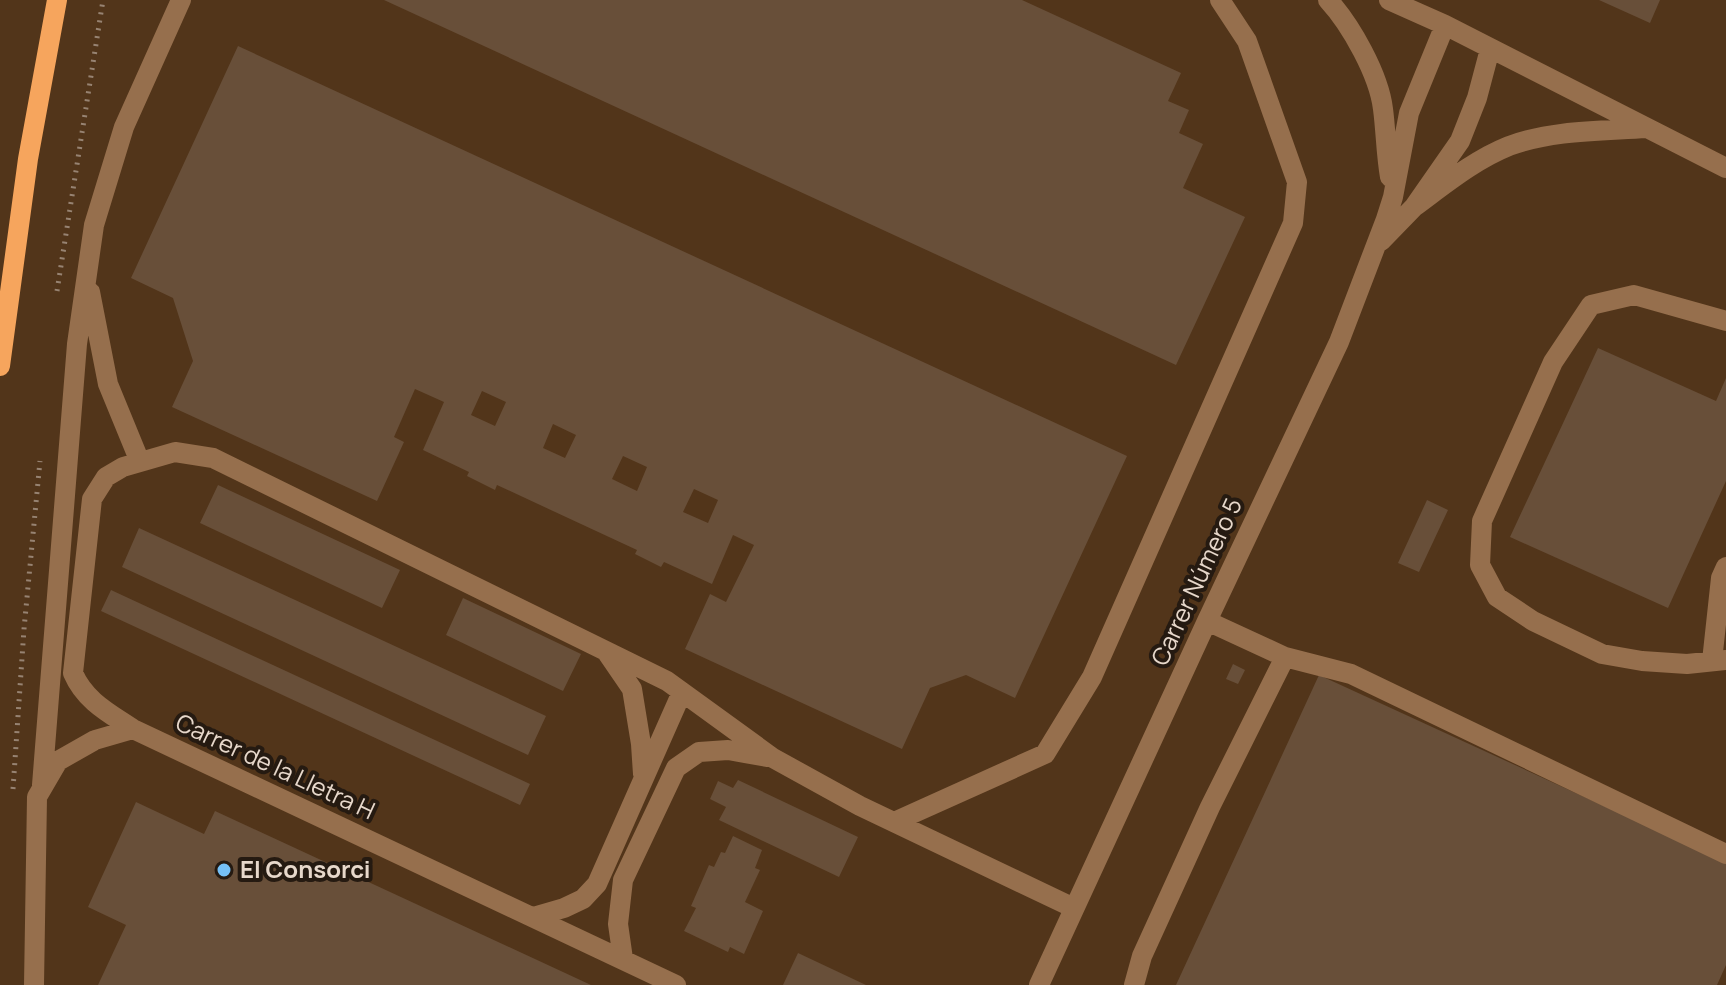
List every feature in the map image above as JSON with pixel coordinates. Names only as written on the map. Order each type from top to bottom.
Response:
[{"type":"main road","points":[[0,366],[28,159],[57,0]]},
{"type":"street","points":[[42,789],[77,344],[94,225],[124,127],[181,0]]},
{"type":"street","points":[[894,822],[1045,754],[1092,677],[1293,223],[1297,182],[1247,41],[1220,0]]},
{"type":"street","name":"Carrer Número 5","points":[[1328,0],[1339,12],[1367,60],[1383,106],[1393,197]]},
{"type":"street","points":[[1389,0],[1445,25],[1726,168]]},
{"type":"street","name":"Carrer Número 5","points":[[1039,985],[1339,342],[1393,197],[1409,113],[1445,25]]},
{"type":"street","points":[[1378,244],[1414,207],[1460,141],[1477,98],[1490,49]]},
{"type":"street","points":[[1414,207],[1472,165],[1510,146],[1555,134],[1646,128]]},
{"type":"street","points":[[87,276],[108,384],[140,462]]},
{"type":"street","points":[[1726,321],[1634,295],[1591,305],[1553,362],[1482,521],[1480,565],[1497,597],[1533,621],[1602,654],[1687,664],[1719,661],[1721,578],[1726,567]]},
{"type":"street","name":"Carrer de la Lletra H","points":[[676,985],[133,729],[94,702],[80,689],[73,673],[92,499],[106,477],[123,467],[175,452],[213,458],[667,681],[773,758]]},
{"type":"street","points":[[1207,621],[1285,657],[1351,674],[1726,854]]},
{"type":"street","points":[[606,651],[632,689],[641,744],[643,781]]},
{"type":"street","points":[[1134,985],[1142,956],[1210,807],[1285,657]]},
{"type":"street","points":[[533,917],[583,899],[597,884],[682,692]]},
{"type":"street","points":[[34,985],[37,797],[58,761],[95,740],[133,729]]},
{"type":"street","points":[[623,959],[618,924],[623,880],[676,768],[699,752],[728,750],[773,758],[894,822],[1074,908]]},
{"type":"shaded area","points":[[0,0],[1726,0],[1726,985],[0,985]]},
{"type":"building","points":[[384,0],[1022,0],[1181,73],[1168,101],[1189,110],[1179,133],[1203,144],[1183,188],[1245,217],[1176,365]]},
{"type":"building","points":[[1599,0],[1660,0],[1650,23]]},
{"type":"building","points":[[238,46],[1127,456],[1015,698],[966,675],[930,688],[902,749],[685,649],[710,594],[726,602],[754,545],[733,535],[712,584],[664,562],[661,567],[635,554],[637,550],[497,485],[495,490],[467,476],[469,472],[423,450],[444,402],[415,389],[394,437],[404,442],[377,501],[172,407],[193,361],[173,298],[131,278]],"holes":[[[482,391],[506,402],[495,426],[471,415]],[[553,424],[576,435],[565,458],[543,448]],[[623,456],[647,467],[637,491],[612,479]],[[694,489],[718,500],[708,523],[683,512]]]},
{"type":"building","points":[[1598,348],[1716,401],[1726,378],[1726,481],[1668,608],[1510,537]]},
{"type":"building","points":[[218,485],[400,570],[382,608],[200,523]]},
{"type":"building","points":[[1427,500],[1448,510],[1419,572],[1398,563]]},
{"type":"building","points":[[139,528],[546,716],[528,755],[122,567]]},
{"type":"building","points":[[111,590],[530,784],[520,805],[101,611]]},
{"type":"building","points":[[463,598],[581,654],[563,691],[446,635]]},
{"type":"building","points":[[1233,664],[1245,670],[1238,684],[1226,679]]},
{"type":"building","points":[[1319,675],[1726,862],[1726,965],[1717,985],[1176,985]]},
{"type":"building","points":[[738,780],[858,837],[839,877],[719,820],[726,807],[710,799],[718,781],[733,788]]},
{"type":"building","name":"El Consorci","points":[[136,802],[204,834],[215,811],[591,985],[98,985],[126,925],[88,907]]},
{"type":"building","points":[[733,836],[762,850],[755,868],[760,870],[745,902],[763,911],[744,954],[730,947],[728,952],[684,931],[696,908],[691,906],[709,865],[714,867]]},
{"type":"building","points":[[798,953],[866,985],[783,985]]},
{"type":"place","name":"El Consorci","points":[[224,870]]}]
